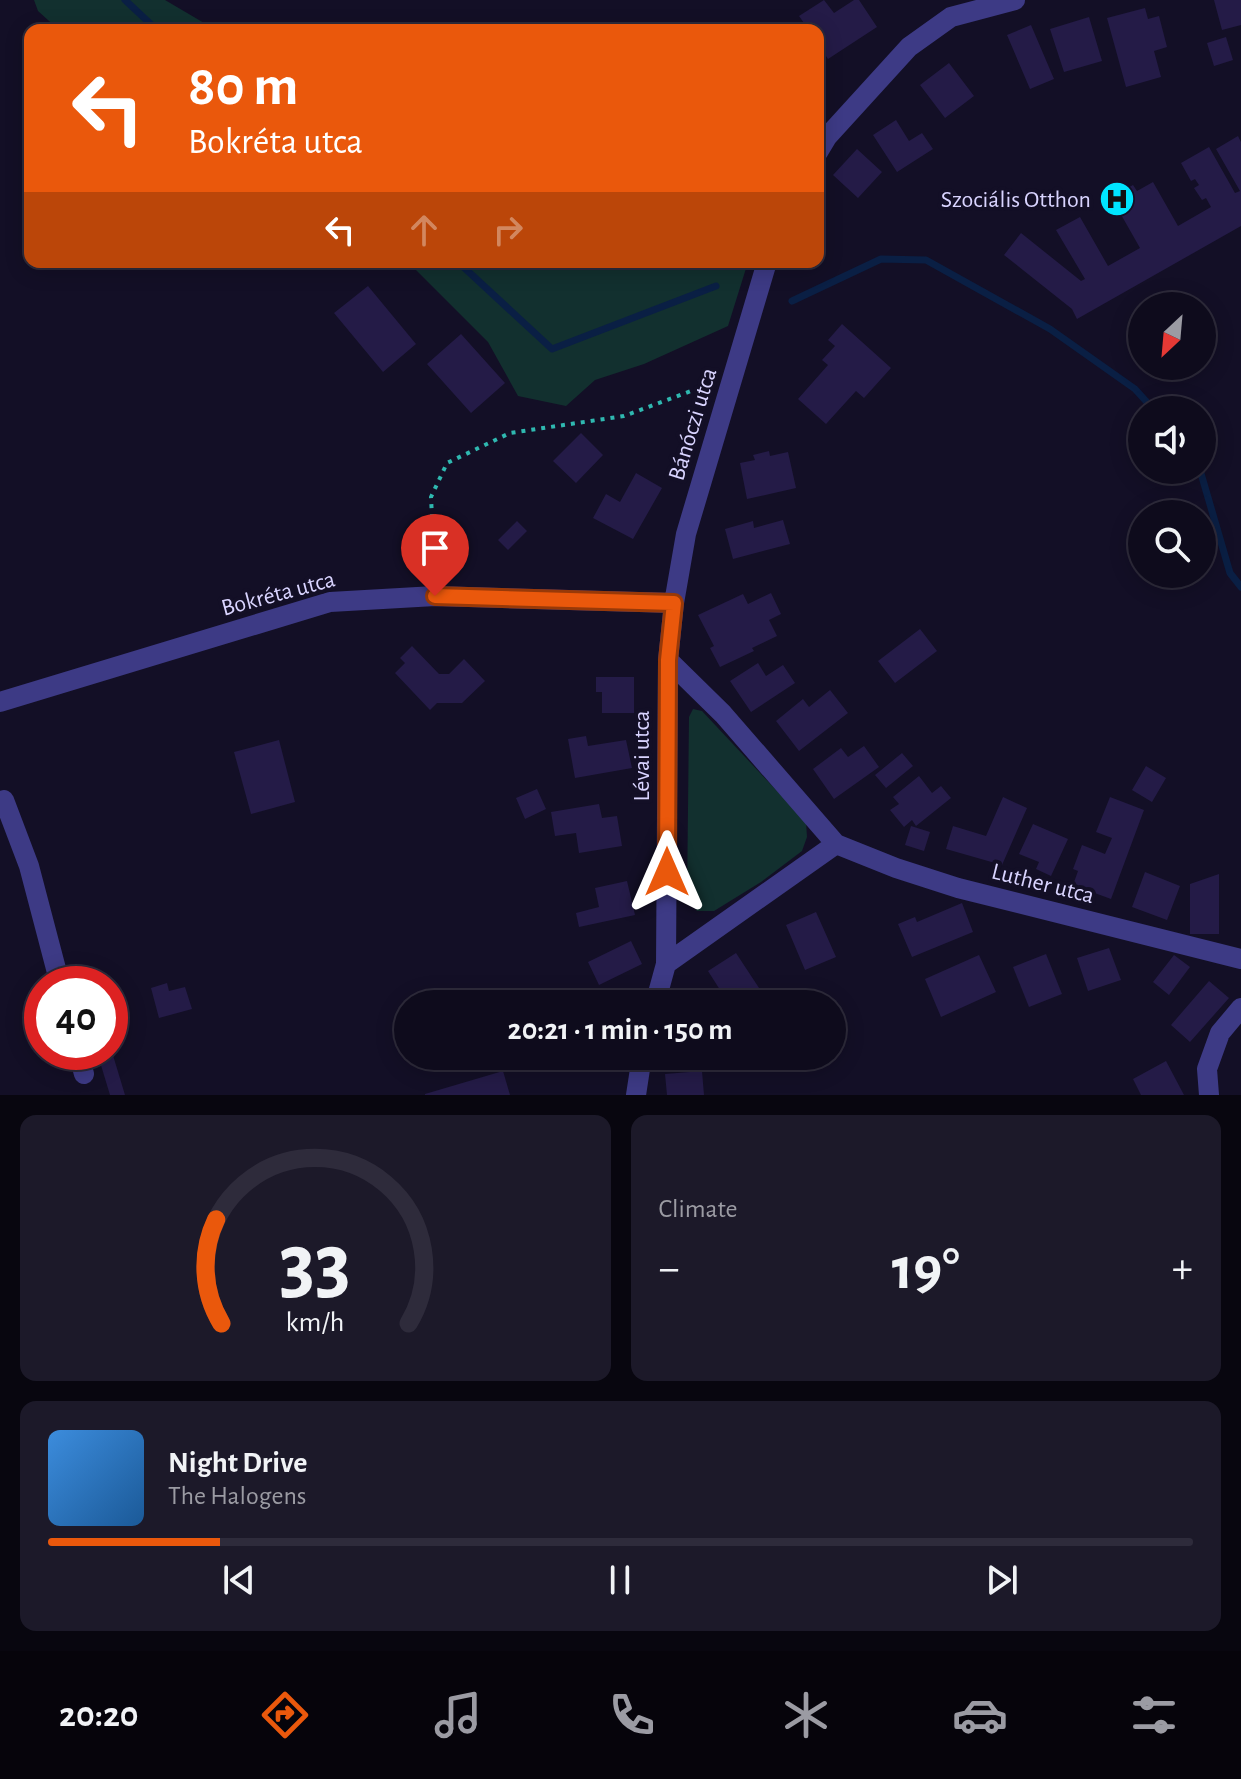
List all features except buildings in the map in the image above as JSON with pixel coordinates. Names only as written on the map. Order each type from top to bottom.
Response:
[{"type":"street","points":[[824,142],[909,47],[949,8],[1015,0]]},
{"type":"street","name":"Bánóczi utca","points":[[674,603],[686,534],[765,268]]},
{"type":"street","name":"Bokréta utca","points":[[0,702],[330,602],[435,596],[674,603]]},
{"type":"street","name":"Lévai utca","points":[[659,990],[666,964],[668,660],[674,603]]},
{"type":"street","name":"Luther utca","points":[[668,660],[723,714],[836,844],[958,888],[1239,964]]},
{"type":"street","points":[[4,800],[29,866],[55,966]]},
{"type":"street","points":[[666,964],[836,844]]},
{"type":"street","points":[[1209,1095],[1207,1069],[1220,1033],[1241,1008]]},
{"type":"street","points":[[83,1070],[84,1074]]},
{"type":"street","points":[[636,1095],[640,1070]]},
{"type":"path","points":[[435,596],[431,497],[447,463],[510,433],[624,416],[735,375]]},
{"type":"green space","points":[[34,0],[165,0],[206,24],[52,24],[38,11]]},
{"type":"green space","points":[[414,268],[746,268],[728,326],[644,364],[595,380],[566,406],[518,396],[488,342]]},
{"type":"green space","points":[[693,709],[702,711],[806,822],[807,837],[802,851],[761,882],[714,911],[697,911],[687,899],[689,717]]},
{"type":"waterway","points":[[125,0],[151,24]]},
{"type":"waterway","points":[[792,301],[881,259],[926,260],[1050,329],[1141,396]]},
{"type":"waterway","points":[[464,268],[552,349],[716,286]]},
{"type":"waterway","points":[[1204,484],[1230,573],[1241,587]]},
{"type":"place","name":"Szociális Otthon","points":[[1117,199]]},
{"type":"route","points":[[435,596],[674,603],[668,660],[667,872]]}]
